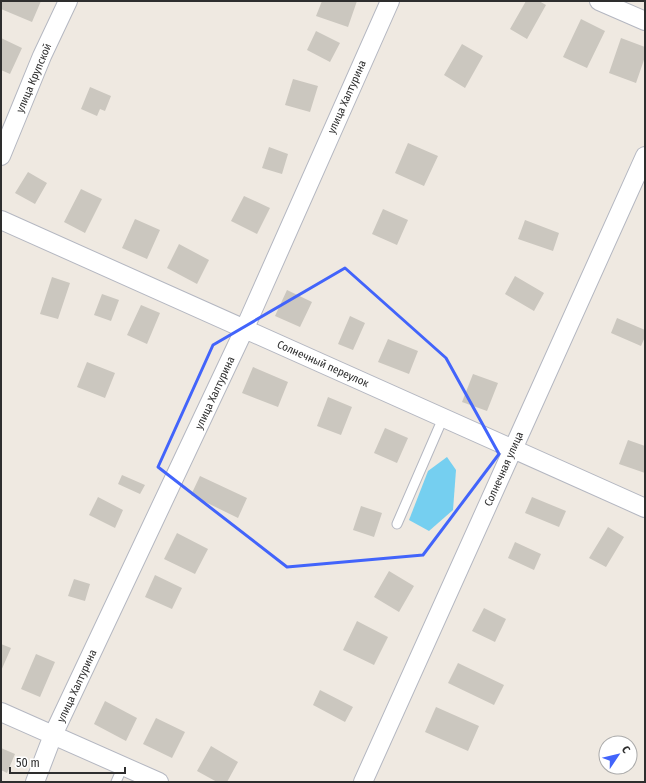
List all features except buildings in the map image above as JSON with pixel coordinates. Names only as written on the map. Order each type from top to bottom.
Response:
[{"type":"street","name":"улица Крупской","points":[[1,156],[42,56],[68,1]]},
{"type":"street","name":"улица Халтурина","points":[[35,782],[53,735],[244,330],[390,1]]},
{"type":"street","points":[[599,1],[645,21]]},
{"type":"street","name":"Солнечная улица","points":[[363,782],[645,156]]},
{"type":"street","name":"Солнечный переулок","points":[[1,220],[244,330],[645,508]]},
{"type":"street","points":[[1,712],[53,735],[120,774],[159,782]]},
{"type":"lane","points":[[397,524],[444,418]]},
{"type":"highlighted area","points":[[345,268],[446,358],[499,454],[423,555],[287,567],[158,467],[213,345]]},
{"type":"water","points":[[447,457],[456,470],[453,510],[429,531],[409,520],[428,471]]}]
